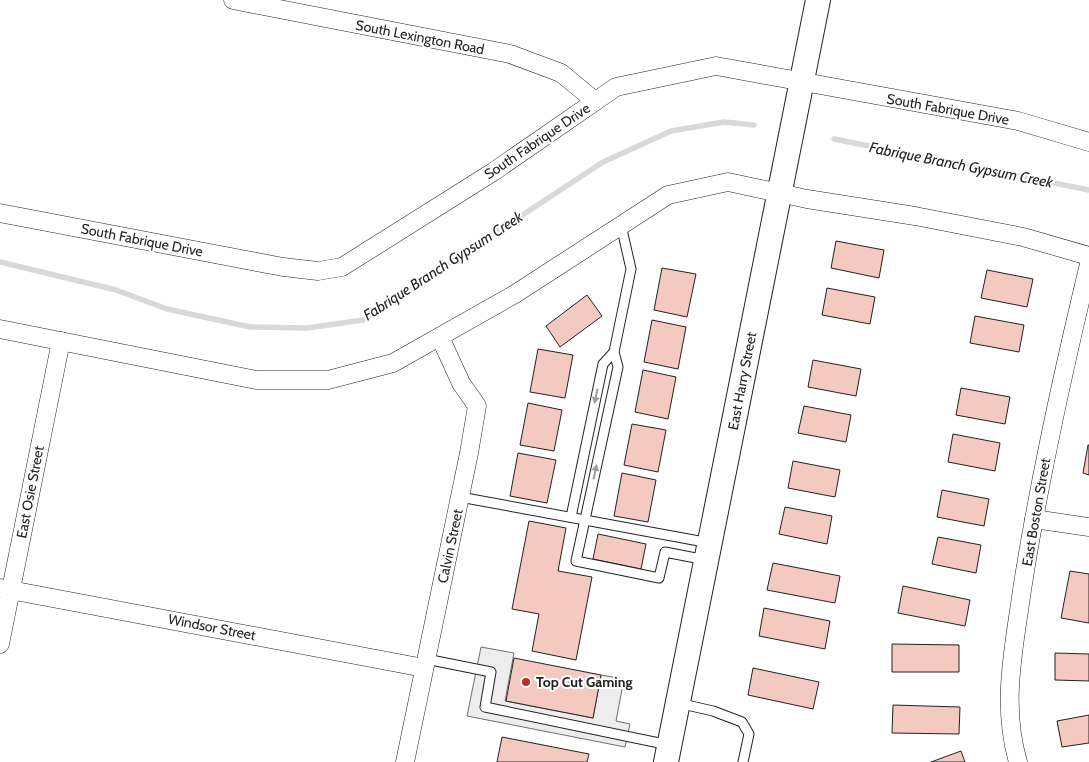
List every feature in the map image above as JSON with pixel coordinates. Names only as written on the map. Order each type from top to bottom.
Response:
[{"type":"main road","name":"East Harry Street","points":[[668,753],[818,0]]},
{"type":"street","name":"South Lexington Road","points":[[233,0],[510,54],[560,73],[595,101]]},
{"type":"street","name":"South Fabrique Drive","points":[[0,213],[283,267],[318,271],[342,267],[493,172],[616,87],[716,66],[1018,121],[1089,142]]},
{"type":"street","points":[[0,329],[256,380],[328,380],[393,363],[515,294],[668,195],[728,182],[1023,237],[1089,256]]},
{"type":"street","name":"East Boston Street","points":[[1018,762],[1010,736],[1010,674],[1034,519],[1062,379],[1089,264]]},
{"type":"street","name":"Calvin Street","points":[[405,762],[477,406],[460,383],[440,336]]},
{"type":"street","name":"East Osie Street","points":[[0,644],[5,589],[61,341]]},
{"type":"street","points":[[1034,519],[1089,527]]},
{"type":"street","name":"Windsor Street","points":[[5,589],[425,664]]},
{"type":"lane","points":[[621,225],[631,269],[614,352],[618,367],[576,561],[659,578],[665,552],[708,551]]},
{"type":"lane","points":[[571,517],[603,364],[614,352]]},
{"type":"lane","points":[[586,444],[600,447]]},
{"type":"lane","points":[[460,497],[571,517],[708,551]]},
{"type":"lane","points":[[425,664],[491,672],[485,707],[668,753]]},
{"type":"lane","points":[[678,703],[713,711],[742,722],[749,734],[743,762]]},
{"type":"shaded area","points":[[481,647],[514,653],[505,701],[593,718],[601,675],[624,679],[616,721],[630,724],[625,747],[467,716]]},
{"type":"building","points":[[836,241],[884,250],[879,278],[831,268]]},
{"type":"building","points":[[662,268],[696,274],[687,317],[654,310]]},
{"type":"building","points":[[987,270],[1033,279],[1027,307],[981,298]]},
{"type":"building","points":[[827,288],[875,297],[870,324],[822,315]]},
{"type":"building","points":[[587,295],[602,316],[560,347],[546,326]]},
{"type":"building","points":[[975,316],[1024,325],[1019,352],[970,343]]},
{"type":"building","points":[[652,320],[686,327],[678,369],[644,362]]},
{"type":"building","points":[[538,349],[573,355],[565,398],[530,392]]},
{"type":"building","points":[[813,360],[861,369],[856,396],[808,387]]},
{"type":"building","points":[[643,370],[676,377],[668,419],[635,412]]},
{"type":"building","points":[[961,388],[1010,397],[1005,424],[956,415]]},
{"type":"building","points":[[528,403],[562,410],[554,451],[520,445]]},
{"type":"building","points":[[804,406],[851,415],[846,442],[798,433]]},
{"type":"building","points":[[632,424],[666,430],[658,472],[624,465]]},
{"type":"building","points":[[953,434],[1000,443],[995,471],[948,462]]},
{"type":"building","points":[[1089,445],[1089,475],[1083,473]]},
{"type":"building","points":[[518,453],[556,460],[547,503],[510,496]]},
{"type":"building","points":[[793,461],[840,470],[835,497],[788,488]]},
{"type":"building","points":[[622,473],[656,480],[648,522],[614,516]]},
{"type":"building","points":[[942,490],[989,499],[984,526],[937,517]]},
{"type":"building","points":[[785,507],[832,516],[827,544],[779,534]]},
{"type":"building","points":[[529,521],[566,528],[558,571],[592,577],[576,660],[532,651],[539,614],[512,609]]},
{"type":"building","points":[[598,534],[646,544],[641,569],[593,559]]},
{"type":"building","points":[[938,537],[981,545],[976,573],[932,564]]},
{"type":"building","points":[[773,563],[840,576],[835,603],[767,590]]},
{"type":"building","points":[[1070,571],[1089,574],[1089,623],[1061,618]]},
{"type":"building","points":[[903,586],[970,600],[965,626],[898,613]]},
{"type":"building","points":[[764,608],[830,621],[825,649],[759,636]]},
{"type":"building","points":[[892,644],[959,645],[959,672],[892,672]]},
{"type":"building","points":[[1055,653],[1089,654],[1089,681],[1055,680]]},
{"type":"building","points":[[514,658],[601,675],[593,718],[506,701]]},
{"type":"building","points":[[753,668],[819,682],[813,709],[748,695]]},
{"type":"building","points":[[893,705],[960,707],[959,734],[892,733]]},
{"type":"building","points":[[1089,715],[1089,743],[1062,747],[1057,721]]},
{"type":"building","points":[[502,737],[589,754],[587,762],[497,762]]},
{"type":"building","points":[[961,751],[965,762],[931,762]]},
{"type":"waterway","name":"Fabrique Branch Gypsum Creek","points":[[0,262],[116,290],[167,309],[250,327],[307,328],[363,320],[603,162],[671,131],[724,122],[754,125]]},
{"type":"waterway","name":"Fabrique Branch Gypsum Creek","points":[[834,139],[1089,190]]},
{"type":"place","name":"Top Cut Gaming","points":[[526,682]]}]
